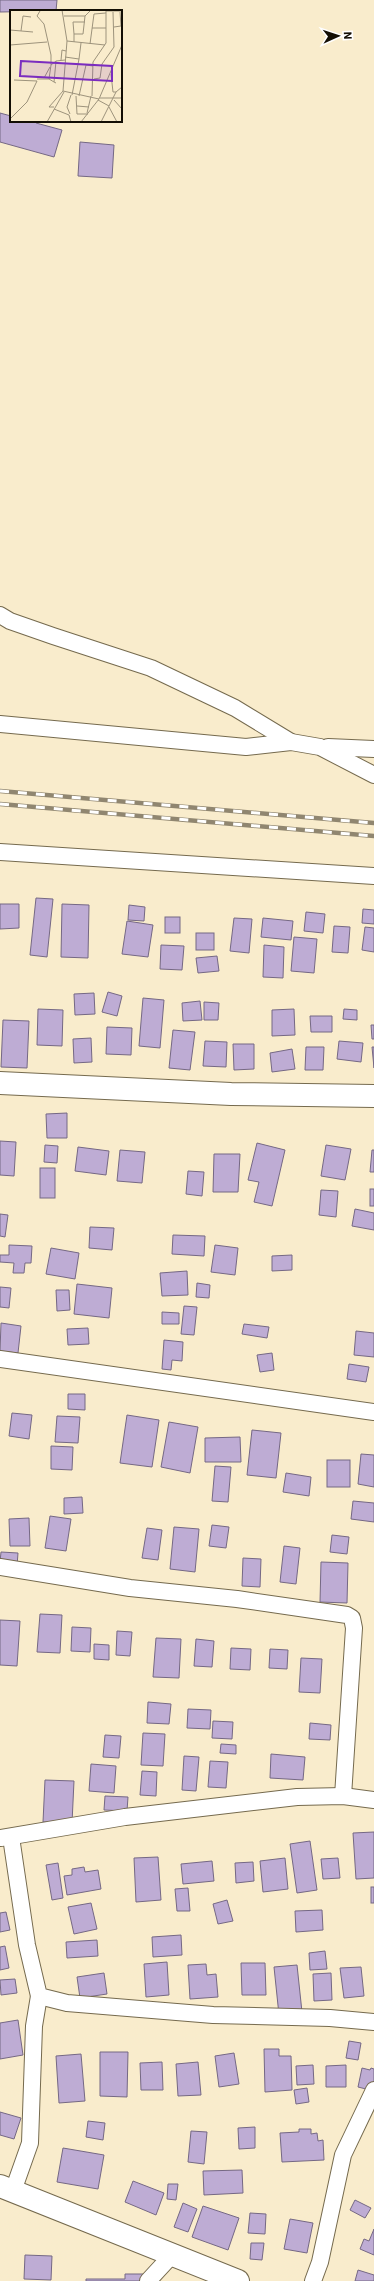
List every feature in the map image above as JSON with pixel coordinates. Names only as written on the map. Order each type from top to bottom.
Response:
[{"type":"street","points":[[0,615],[10,621],[60,639],[150,668],[235,708],[291,742]]},
{"type":"street","points":[[0,724],[246,747],[291,742],[320,747],[374,749]]},
{"type":"street","points":[[320,747],[374,775]]},
{"type":"street","points":[[0,852],[374,876]]},
{"type":"street","points":[[0,1083],[231,1094],[374,1096]]},
{"type":"street","points":[[0,1359],[374,1412]]},
{"type":"street","points":[[0,1567],[130,1588],[347,1615],[352,1618],[354,1628],[343,1796]]},
{"type":"street","points":[[238,2281],[172,2256],[7,2188],[30,2143],[34,2041],[39,1996],[5,1838],[125,1817],[297,1797],[343,1796],[374,1800]]},
{"type":"street","points":[[39,1996],[67,2003],[213,2015],[330,2018],[374,2022]]},
{"type":"street","points":[[313,2281],[320,2262],[343,2155],[374,2090]]},
{"type":"street","points":[[148,2281],[172,2256]]},
{"type":"building","points":[[0,0],[57,0],[56,10],[10,10],[10,12],[0,12]]},
{"type":"building","points":[[0,113],[10,116],[10,122],[36,122],[62,130],[54,157],[0,142]]},
{"type":"building","points":[[80,142],[114,145],[112,178],[78,176]]},
{"type":"building","points":[[36,898],[53,899],[47,957],[30,955]]},
{"type":"building","points":[[0,904],[19,904],[19,928],[0,929]]},
{"type":"building","points":[[62,904],[89,905],[88,958],[61,957]]},
{"type":"building","points":[[129,905],[145,907],[144,921],[128,920]]},
{"type":"building","points":[[363,909],[374,910],[374,924],[362,923]]},
{"type":"building","points":[[306,912],[325,914],[323,933],[304,931]]},
{"type":"building","points":[[165,917],[180,917],[180,933],[165,933]]},
{"type":"building","points":[[234,918],[252,919],[249,953],[230,951]]},
{"type":"building","points":[[263,918],[293,921],[291,940],[261,937]]},
{"type":"building","points":[[127,921],[153,925],[148,957],[122,954]]},
{"type":"building","points":[[334,926],[350,927],[348,953],[332,952]]},
{"type":"building","points":[[365,927],[374,928],[374,952],[362,950]]},
{"type":"building","points":[[196,933],[214,933],[214,950],[196,950]]},
{"type":"building","points":[[294,937],[317,939],[314,973],[291,971]]},
{"type":"building","points":[[161,945],[184,946],[182,970],[160,969]]},
{"type":"building","points":[[264,945],[284,947],[283,978],[263,977]]},
{"type":"building","points":[[217,956],[219,971],[198,973],[196,958]]},
{"type":"building","points":[[108,992],[122,996],[117,1016],[102,1012]]},
{"type":"building","points":[[94,993],[95,1014],[75,1015],[74,994]]},
{"type":"building","points":[[143,998],[164,1000],[160,1048],[139,1046]]},
{"type":"building","points":[[200,1001],[202,1020],[183,1021],[182,1003]]},
{"type":"building","points":[[204,1002],[219,1003],[218,1020],[204,1020]]},
{"type":"building","points":[[38,1009],[63,1010],[62,1046],[37,1045]]},
{"type":"building","points":[[294,1009],[295,1035],[272,1036],[272,1010]]},
{"type":"building","points":[[344,1009],[357,1010],[357,1020],[343,1019]]},
{"type":"building","points":[[310,1016],[332,1016],[332,1032],[311,1032]]},
{"type":"building","points":[[3,1020],[29,1021],[27,1068],[1,1067]]},
{"type":"building","points":[[371,1025],[374,1025],[374,1039],[372,1039]]},
{"type":"building","points":[[107,1027],[132,1028],[131,1055],[106,1054]]},
{"type":"building","points":[[173,1030],[195,1032],[190,1070],[169,1068]]},
{"type":"building","points":[[91,1038],[92,1062],[74,1063],[73,1039]]},
{"type":"building","points":[[205,1041],[227,1042],[226,1067],[203,1066]]},
{"type":"building","points":[[339,1041],[363,1043],[361,1062],[337,1059]]},
{"type":"building","points":[[233,1044],[254,1044],[254,1069],[234,1070]]},
{"type":"building","points":[[306,1047],[324,1047],[323,1070],[305,1070]]},
{"type":"building","points":[[372,1047],[374,1047],[374,1068]]},
{"type":"building","points":[[292,1049],[295,1069],[272,1072],[270,1053]]},
{"type":"building","points":[[67,1113],[67,1138],[47,1138],[46,1114]]},
{"type":"building","points":[[0,1141],[16,1142],[14,1176],[0,1175]]},
{"type":"building","points":[[257,1143],[285,1150],[272,1206],[254,1202],[259,1182],[248,1180]]},
{"type":"building","points":[[45,1145],[58,1146],[57,1163],[44,1162]]},
{"type":"building","points":[[326,1145],[351,1149],[345,1180],[321,1176]]},
{"type":"building","points":[[78,1147],[109,1151],[106,1175],[75,1171]]},
{"type":"building","points":[[120,1150],[145,1152],[142,1183],[117,1181]]},
{"type":"building","points":[[372,1150],[374,1150],[374,1172],[370,1172]]},
{"type":"building","points":[[214,1154],[240,1154],[238,1192],[213,1192]]},
{"type":"building","points":[[40,1168],[55,1168],[55,1198],[40,1198]]},
{"type":"building","points":[[188,1171],[204,1172],[202,1196],[186,1194]]},
{"type":"building","points":[[370,1189],[374,1189],[374,1206],[370,1206]]},
{"type":"building","points":[[321,1190],[338,1191],[336,1217],[319,1215]]},
{"type":"building","points":[[355,1209],[374,1213],[374,1230],[352,1226]]},
{"type":"building","points":[[0,1214],[8,1215],[5,1237],[0,1236]]},
{"type":"building","points":[[90,1227],[114,1228],[112,1250],[89,1248]]},
{"type":"building","points":[[173,1235],[205,1236],[204,1256],[172,1254]]},
{"type":"building","points":[[9,1245],[32,1246],[31,1263],[25,1263],[24,1273],[13,1273],[14,1263],[0,1262],[0,1255],[9,1255]]},
{"type":"building","points":[[215,1245],[238,1248],[235,1275],[211,1272]]},
{"type":"building","points":[[51,1248],[79,1253],[75,1279],[46,1274]]},
{"type":"building","points":[[292,1255],[292,1270],[272,1271],[272,1256]]},
{"type":"building","points":[[187,1271],[188,1295],[162,1296],[160,1273]]},
{"type":"building","points":[[197,1283],[210,1285],[209,1298],[196,1297]]},
{"type":"building","points":[[77,1284],[112,1288],[109,1318],[74,1314]]},
{"type":"building","points":[[0,1287],[11,1288],[9,1308],[0,1307]]},
{"type":"building","points":[[56,1290],[69,1290],[70,1310],[57,1311]]},
{"type":"building","points":[[184,1306],[197,1307],[194,1335],[181,1334]]},
{"type":"building","points":[[162,1312],[179,1313],[179,1324],[162,1324]]},
{"type":"building","points":[[1,1323],[21,1326],[18,1353],[0,1351]]},
{"type":"building","points":[[244,1324],[269,1327],[267,1338],[242,1334]]},
{"type":"building","points":[[88,1328],[89,1344],[68,1345],[67,1329]]},
{"type":"building","points":[[356,1331],[374,1333],[374,1357],[354,1355]]},
{"type":"building","points":[[164,1340],[183,1342],[182,1361],[172,1360],[171,1370],[162,1369]]},
{"type":"building","points":[[272,1353],[274,1370],[260,1372],[257,1355]]},
{"type":"building","points":[[349,1364],[369,1367],[366,1382],[347,1379]]},
{"type":"building","points":[[68,1394],[85,1394],[85,1410],[68,1409]]},
{"type":"building","points":[[12,1413],[32,1415],[29,1439],[9,1436]]},
{"type":"building","points":[[127,1415],[159,1420],[152,1467],[120,1463]]},
{"type":"building","points":[[57,1416],[80,1417],[78,1443],[55,1442]]},
{"type":"building","points":[[169,1422],[198,1427],[190,1473],[161,1467]]},
{"type":"building","points":[[252,1430],[281,1433],[276,1478],[247,1475]]},
{"type":"building","points":[[240,1437],[241,1462],[205,1462],[205,1438]]},
{"type":"building","points":[[51,1446],[73,1447],[72,1470],[51,1469]]},
{"type":"building","points":[[361,1454],[374,1455],[374,1487],[358,1484]]},
{"type":"building","points":[[327,1460],[350,1460],[350,1487],[327,1487]]},
{"type":"building","points":[[215,1466],[231,1467],[228,1502],[212,1501]]},
{"type":"building","points":[[286,1473],[311,1477],[309,1496],[283,1492]]},
{"type":"building","points":[[82,1497],[83,1513],[64,1514],[64,1498]]},
{"type":"building","points":[[353,1501],[374,1503],[374,1522],[351,1519]]},
{"type":"building","points":[[50,1516],[71,1519],[66,1551],[45,1548]]},
{"type":"building","points":[[29,1518],[30,1546],[10,1546],[9,1519]]},
{"type":"building","points":[[212,1525],[229,1527],[226,1548],[209,1546]]},
{"type":"building","points":[[174,1527],[199,1529],[195,1572],[170,1569]]},
{"type":"building","points":[[147,1528],[162,1530],[158,1560],[142,1558]]},
{"type":"building","points":[[332,1535],[349,1537],[347,1554],[330,1552]]},
{"type":"building","points":[[284,1546],[300,1548],[296,1584],[280,1582]]},
{"type":"building","points":[[1,1552],[18,1553],[17,1566],[0,1562]]},
{"type":"building","points":[[243,1558],[261,1559],[260,1587],[242,1586]]},
{"type":"building","points":[[321,1562],[348,1563],[347,1603],[320,1602]]},
{"type":"building","points":[[40,1614],[62,1615],[60,1653],[37,1652]]},
{"type":"building","points":[[0,1620],[20,1621],[17,1666],[0,1665]]},
{"type":"building","points":[[72,1627],[91,1628],[90,1652],[71,1651]]},
{"type":"building","points":[[117,1631],[132,1632],[130,1656],[116,1655]]},
{"type":"building","points":[[156,1638],[181,1639],[179,1678],[153,1677]]},
{"type":"building","points":[[196,1639],[214,1641],[212,1667],[194,1666]]},
{"type":"building","points":[[94,1644],[109,1645],[109,1660],[94,1659]]},
{"type":"building","points":[[231,1648],[251,1649],[250,1670],[230,1669]]},
{"type":"building","points":[[270,1649],[288,1650],[287,1669],[269,1668]]},
{"type":"building","points":[[301,1658],[322,1659],[320,1693],[299,1692]]},
{"type":"building","points":[[148,1702],[171,1704],[169,1724],[147,1723]]},
{"type":"building","points":[[188,1709],[211,1710],[210,1729],[187,1728]]},
{"type":"building","points":[[213,1721],[233,1722],[232,1739],[212,1738]]},
{"type":"building","points":[[310,1723],[331,1725],[330,1740],[309,1739]]},
{"type":"building","points":[[143,1733],[165,1734],[163,1766],[141,1765]]},
{"type":"building","points":[[105,1735],[121,1736],[119,1758],[103,1757]]},
{"type":"building","points":[[221,1744],[236,1745],[236,1754],[220,1753]]},
{"type":"building","points":[[271,1754],[305,1757],[303,1780],[270,1778]]},
{"type":"building","points":[[184,1756],[199,1757],[196,1791],[182,1790]]},
{"type":"building","points":[[210,1761],[228,1762],[226,1788],[208,1787]]},
{"type":"building","points":[[91,1764],[116,1766],[114,1793],[89,1791]]},
{"type":"building","points":[[142,1771],[157,1772],[156,1796],[140,1795]]},
{"type":"building","points":[[45,1780],[74,1781],[72,1823],[43,1822]]},
{"type":"building","points":[[105,1796],[128,1797],[127,1811],[104,1810]]},
{"type":"building","points":[[374,1832],[374,1878],[356,1879],[353,1833]]},
{"type":"building","points":[[310,1841],[317,1890],[297,1893],[290,1844]]},
{"type":"building","points":[[158,1857],[161,1900],[136,1902],[134,1858]]},
{"type":"building","points":[[285,1858],[288,1889],[263,1892],[260,1861]]},
{"type":"building","points":[[338,1858],[340,1878],[323,1879],[321,1859]]},
{"type":"building","points":[[212,1861],[214,1881],[183,1884],[181,1864]]},
{"type":"building","points":[[253,1862],[254,1881],[236,1883],[235,1863]]},
{"type":"building","points":[[58,1863],[63,1898],[52,1900],[46,1865]]},
{"type":"building","points":[[84,1867],[85,1872],[98,1870],[101,1889],[67,1895],[64,1876],[72,1875],[72,1869]]},
{"type":"building","points":[[371,1887],[374,1887],[374,1903],[371,1903]]},
{"type":"building","points":[[188,1888],[190,1911],[177,1911],[175,1889]]},
{"type":"building","points":[[227,1900],[233,1921],[218,1924],[213,1904]]},
{"type":"building","points":[[91,1903],[97,1929],[74,1934],[68,1907]]},
{"type":"building","points":[[322,1910],[323,1930],[296,1932],[295,1911]]},
{"type":"building","points":[[6,1912],[10,1930],[0,1932],[0,1913]]},
{"type":"building","points":[[181,1935],[182,1955],[153,1957],[152,1937]]},
{"type":"building","points":[[97,1940],[98,1956],[67,1958],[66,1942]]},
{"type":"building","points":[[5,1946],[9,1968],[0,1970],[0,1947]]},
{"type":"building","points":[[325,1951],[327,1969],[310,1970],[309,1953]]},
{"type":"building","points":[[167,1962],[169,1995],[146,1997],[144,1964]]},
{"type":"building","points":[[241,1963],[265,1963],[266,1995],[242,1995]]},
{"type":"building","points":[[206,1964],[207,1975],[216,1974],[218,1997],[190,1999],[188,1965]]},
{"type":"building","points":[[297,1965],[302,2012],[279,2015],[274,1967]]},
{"type":"building","points":[[361,1967],[364,1996],[344,1998],[340,1968]]},
{"type":"building","points":[[104,1973],[107,1994],[80,1998],[77,1977]]},
{"type":"building","points":[[331,1973],[332,2000],[314,2001],[313,1974]]},
{"type":"building","points":[[15,1979],[17,1993],[1,1995],[0,1980]]},
{"type":"building","points":[[18,2020],[23,2055],[0,2059],[0,2023]]},
{"type":"building","points":[[349,2041],[361,2043],[358,2060],[346,2058]]},
{"type":"building","points":[[264,2049],[279,2049],[279,2056],[291,2056],[292,2090],[265,2092]]},
{"type":"building","points":[[100,2052],[128,2052],[127,2097],[100,2096]]},
{"type":"building","points":[[234,2053],[239,2084],[219,2087],[215,2056]]},
{"type":"building","points":[[81,2054],[85,2101],[59,2103],[56,2056]]},
{"type":"building","points":[[162,2062],[163,2090],[141,2090],[140,2063]]},
{"type":"building","points":[[198,2062],[201,2095],[178,2096],[176,2064]]},
{"type":"building","points":[[313,2065],[314,2084],[297,2085],[296,2066]]},
{"type":"building","points":[[346,2065],[346,2087],[326,2087],[326,2066]]},
{"type":"building","points":[[362,2068],[370,2070],[371,2068],[374,2069],[374,2091],[358,2087]]},
{"type":"building","points":[[307,2088],[309,2102],[296,2104],[294,2090]]},
{"type":"building","points":[[0,2112],[21,2118],[14,2139],[0,2135]]},
{"type":"building","points":[[88,2121],[105,2123],[103,2140],[86,2137]]},
{"type":"building","points":[[255,2127],[255,2148],[239,2149],[238,2128]]},
{"type":"building","points":[[299,2129],[311,2129],[311,2134],[317,2133],[318,2141],[323,2140],[324,2160],[282,2162],[280,2133],[299,2132]]},
{"type":"building","points":[[191,2131],[207,2132],[204,2164],[188,2162]]},
{"type":"building","points":[[63,2148],[104,2155],[98,2189],[57,2182]]},
{"type":"building","points":[[242,2170],[243,2193],[204,2195],[203,2171]]},
{"type":"building","points":[[133,2181],[164,2193],[156,2215],[125,2202]]},
{"type":"building","points":[[168,2184],[178,2184],[176,2200],[167,2199]]},
{"type":"building","points":[[355,2200],[371,2208],[365,2218],[350,2210]]},
{"type":"building","points":[[183,2203],[197,2209],[188,2232],[174,2227]]},
{"type":"building","points":[[203,2206],[239,2218],[228,2250],[192,2237]]},
{"type":"building","points":[[250,2213],[266,2214],[265,2234],[248,2233]]},
{"type":"building","points":[[290,2219],[313,2223],[307,2253],[284,2249]]},
{"type":"building","points":[[374,2229],[374,2255],[360,2249],[364,2239],[369,2241]]},
{"type":"building","points":[[251,2243],[264,2243],[262,2260],[250,2259]]},
{"type":"building","points":[[25,2255],[52,2256],[51,2280],[24,2279]]},
{"type":"building","points":[[358,2270],[374,2275],[374,2281],[355,2281]]},
{"type":"building","points":[[125,2274],[146,2274],[146,2281],[86,2281],[86,2279],[125,2279]]},
{"type":"railway","points":[[0,791],[374,823]]},
{"type":"railway","points":[[0,804],[374,836]]}]
